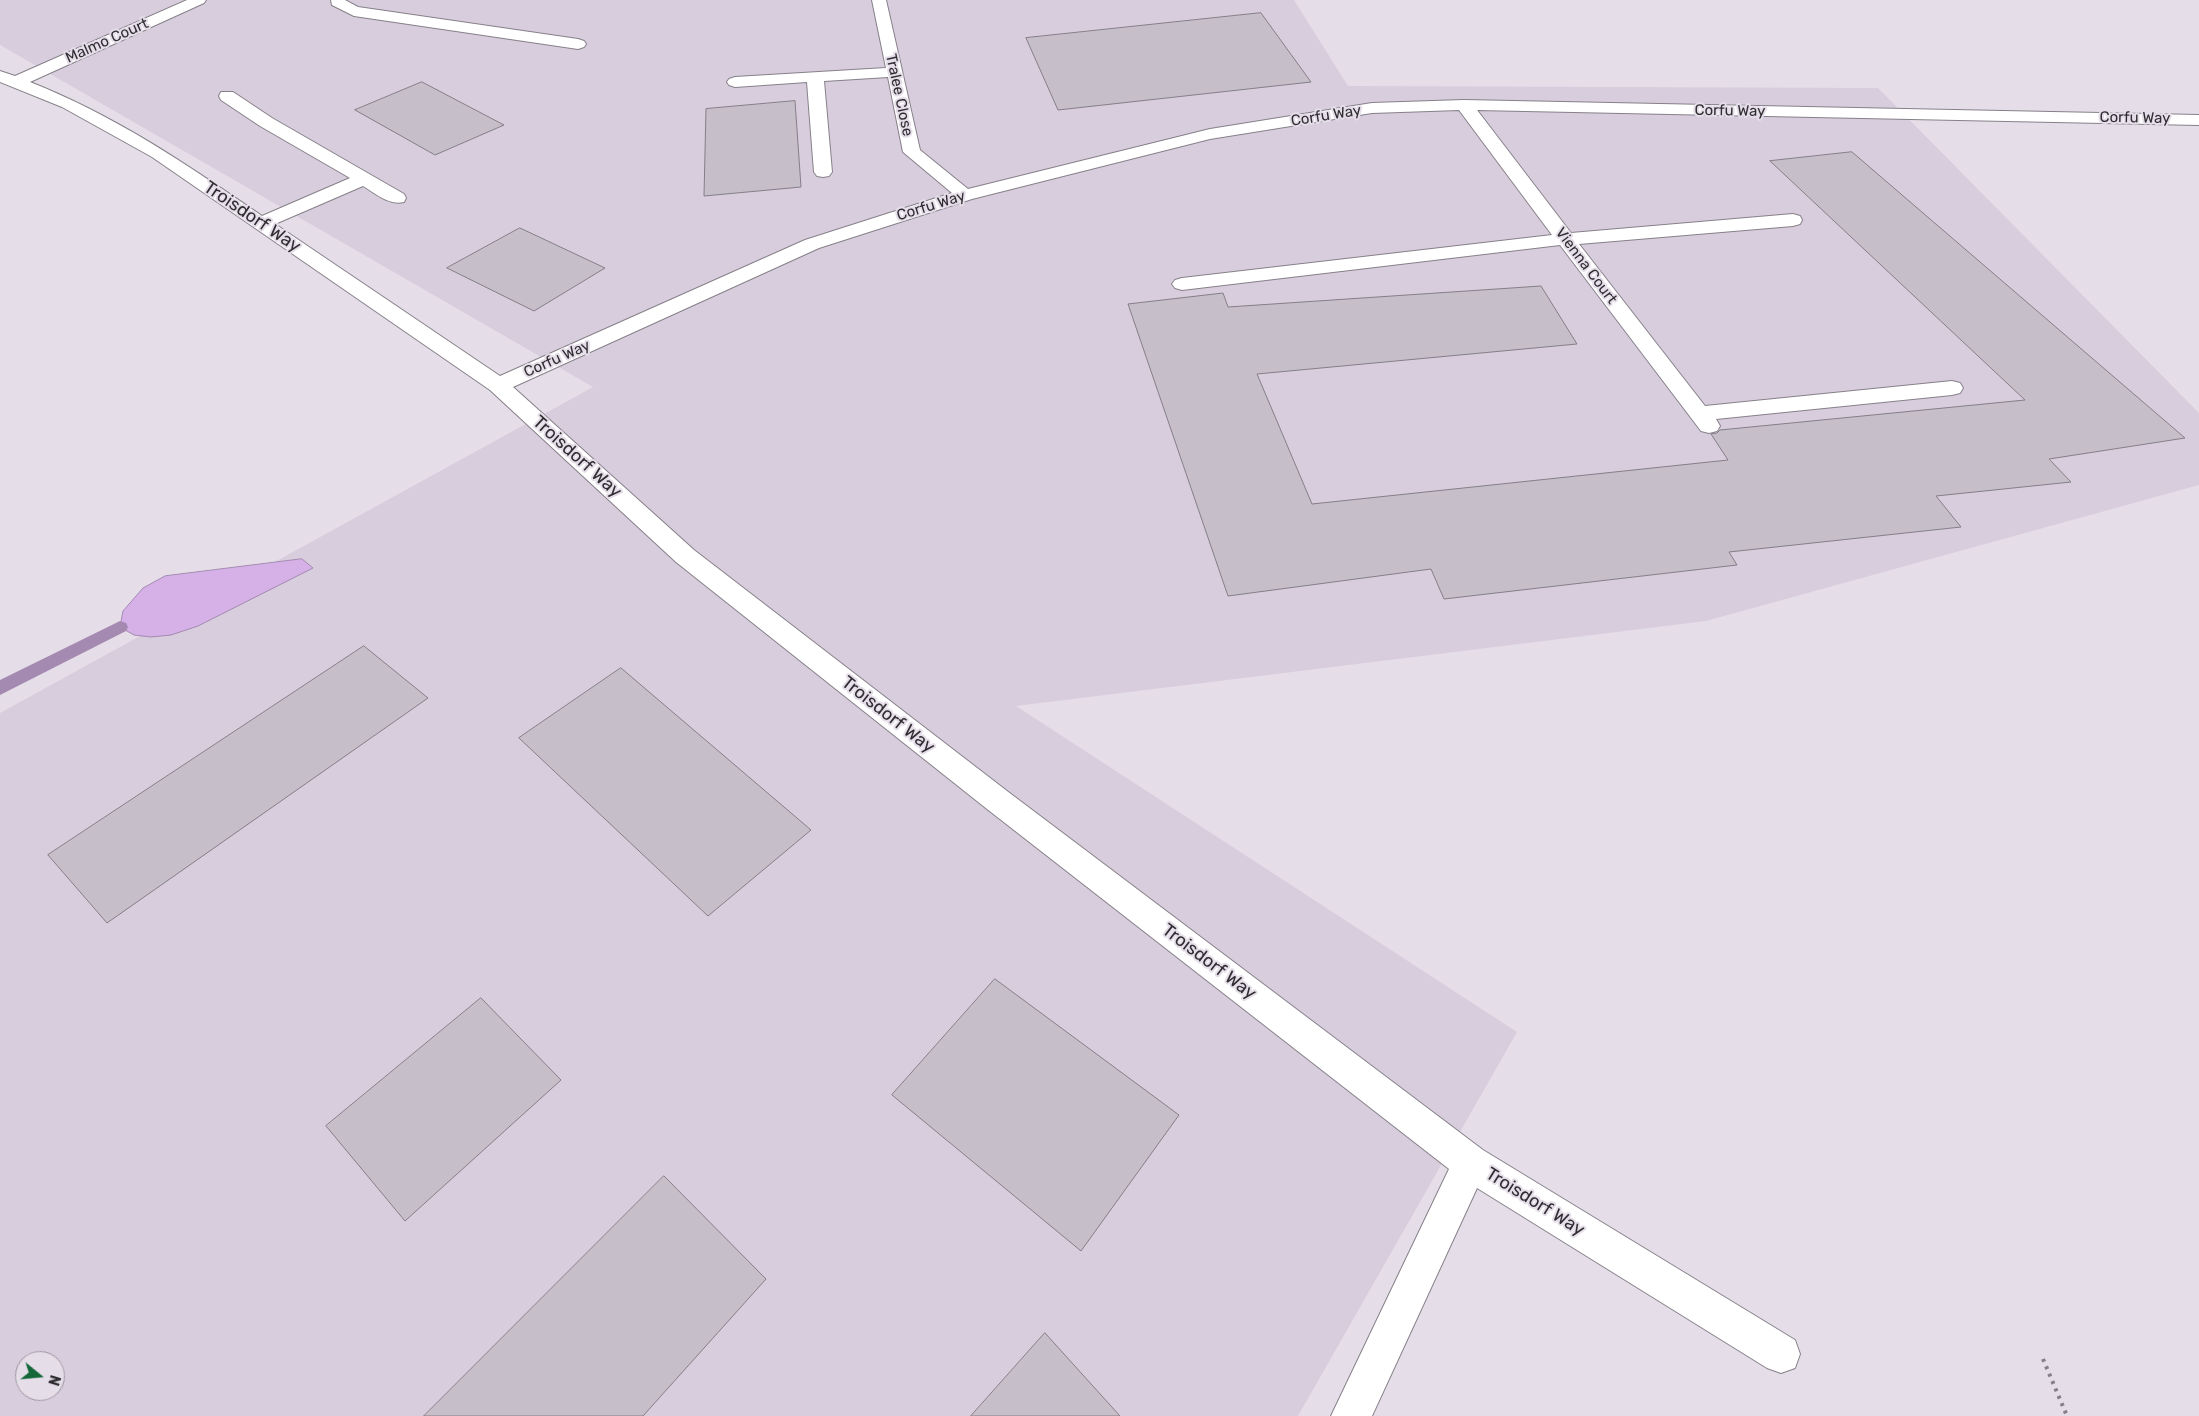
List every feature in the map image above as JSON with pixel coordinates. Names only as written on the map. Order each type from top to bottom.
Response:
[{"type":"street","name":"Malmo Court","points":[[8,79],[199,0]]},
{"type":"street","points":[[338,0],[337,2],[354,11],[578,44]]},
{"type":"street","name":"Tralee Close","points":[[878,0],[912,152],[965,196]]},
{"type":"street","points":[[735,82],[894,72]]},
{"type":"street","points":[[815,77],[823,172]]},
{"type":"street","name":"Troisdorf Way","points":[[8,79],[68,104],[158,153],[498,385],[685,556],[997,800],[1470,1162],[1781,1354]]},
{"type":"street","points":[[227,96],[266,122],[397,198]]},
{"type":"street","name":"Corfu Way","points":[[498,385],[812,244],[965,196],[1210,134],[1372,108],[1464,106],[2199,120]]},
{"type":"street","name":"Vienna Court","points":[[1464,106],[1705,420],[1952,388]]},
{"type":"street","points":[[262,223],[363,179]]},
{"type":"street","points":[[1182,284],[1566,240],[1793,220]]},
{"type":"street","points":[[1351,1416],[1470,1162]]},
{"type":"path","points":[[2043,1359],[2067,1416]]},
{"type":"shaded area","points":[[0,0],[1294,0],[1348,86],[1878,88],[2199,413],[2199,485],[1706,621],[1016,706],[1517,1032],[1298,1416],[0,1416],[0,713],[593,387],[0,45]]},
{"type":"shaded area","points":[[302,559],[313,568],[198,626],[171,635],[151,637],[134,635],[120,627],[123,611],[143,588],[165,576]]},
{"type":"building","points":[[1261,13],[1311,82],[1058,110],[1026,38]]},
{"type":"building","points":[[422,82],[504,125],[435,155],[355,110]]},
{"type":"building","points":[[795,101],[801,187],[704,196],[706,109]]},
{"type":"building","points":[[1852,152],[2185,438],[2049,459],[2071,482],[1936,496],[1961,527],[1729,552],[1737,565],[1444,599],[1431,569],[1228,596],[1128,304],[1223,293],[1228,307],[1541,286],[1577,344],[1257,374],[1312,504],[1728,460],[1711,434],[1717,433],[1720,430],[2025,400],[1770,161]]},
{"type":"building","points":[[520,228],[605,268],[534,311],[447,268]]},
{"type":"building","points":[[364,646],[428,698],[107,923],[48,855]]},
{"type":"building","points":[[621,668],[811,830],[708,916],[519,738]]},
{"type":"building","points":[[995,979],[1179,1115],[1081,1251],[892,1095]]},
{"type":"building","points":[[481,998],[561,1080],[405,1221],[326,1126]]},
{"type":"building","points":[[664,1176],[766,1279],[643,1416],[424,1416]]},
{"type":"building","points":[[1045,1333],[1120,1416],[971,1416]]},
{"type":"waterway","points":[[0,688],[120,627]]}]
